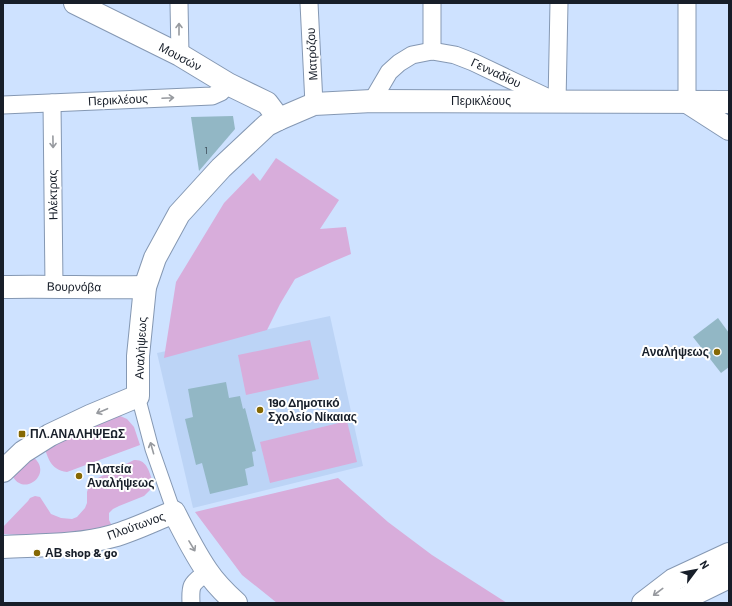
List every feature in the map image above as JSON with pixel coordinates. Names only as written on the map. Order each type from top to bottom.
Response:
[{"type":"street","name":"Μουσών","points":[[75,3],[180,55],[228,84],[267,104],[279,119]]},
{"type":"street","points":[[179,3],[180,55]]},
{"type":"street","name":"Ματρόζου","points":[[309,3],[314,104]]},
{"type":"street","points":[[432,3],[432,51]]},
{"type":"street","points":[[557,102],[559,3]]},
{"type":"street","points":[[687,3],[688,102],[729,129]]},
{"type":"street","name":"Γενναδίου","points":[[372,101],[389,72],[399,63],[412,56],[432,51],[455,55],[473,62],[557,102]]},
{"type":"street","name":"Περικλέους","points":[[3,105],[212,96],[221,92],[228,84]]},
{"type":"street","name":"Περικλέους","points":[[279,119],[314,104],[372,101],[729,102]]},
{"type":"street","name":"Ηλέκτρας","points":[[52,103],[54,286]]},
{"type":"street","name":"Αναλήψεως","points":[[236,603],[224,592],[207,572],[188,540],[174,512],[152,449],[138,396],[138,356],[145,287],[155,258],[179,214],[221,168],[267,125],[279,119]]},
{"type":"street","name":"Βουρνόβα","points":[[3,287],[145,287]]},
{"type":"street","points":[[3,472],[23,452],[50,435],[138,396]]},
{"type":"street","name":"Πλούτωνος","points":[[3,547],[77,543],[106,538],[134,529],[174,512]]},
{"type":"street","points":[[643,603],[673,580],[729,554]]},
{"type":"street","points":[[191,603],[191,590],[193,583],[207,572]]},
{"type":"street","points":[[667,603],[684,599],[729,577]]},
{"type":"shaded area","points":[[276,158],[339,200],[320,229],[346,227],[351,254],[295,279],[267,330],[164,358],[176,282],[224,203],[253,173],[260,181]]},
{"type":"shaded area","name":"19ο Δημοτικό Σχολείο Νίκαιας","points":[[330,316],[363,466],[193,508],[157,353]]},
{"type":"shaded area","points":[[310,340],[319,379],[246,395],[238,355]]},
{"type":"shaded area","points":[[118,415],[127,419],[134,427],[140,445],[67,472],[57,469],[50,462],[43,444]]},
{"type":"shaded area","points":[[347,421],[357,462],[270,483],[260,442]]},
{"type":"shaded area","points":[[32,457],[37,460],[40,467],[40,473],[33,482],[21,484],[11,473]]},
{"type":"shaded area","points":[[134,460],[138,460],[145,464],[149,470],[153,482],[150,490],[144,496],[119,506],[109,513],[109,520],[114,530],[74,538],[3,534],[3,527],[30,498],[35,496],[40,497],[51,514],[61,518],[72,519],[77,517],[85,508],[87,503],[87,492],[92,481]]},
{"type":"shaded area","points":[[338,478],[388,522],[432,555],[507,603],[277,603],[242,575],[195,512]]},
{"type":"building","points":[[233,116],[235,129],[199,171],[191,117]]},
{"type":"building","name":"Αναλήψεως","points":[[718,318],[729,333],[729,367],[721,373],[693,337]]},
{"type":"building","points":[[226,382],[229,398],[240,396],[243,409],[245,408],[256,451],[252,452],[254,466],[245,469],[248,485],[210,494],[202,463],[196,465],[185,419],[193,417],[188,389]]},
{"type":"place","name":"Αναλήψεως","points":[[717,352]]},
{"type":"place","name":"19ο Δημοτικό Σχολείο Νίκαιας","points":[[260,410]]},
{"type":"place","name":"ΠΛ.ΑΝΑΛΗΨΕΩΣ","points":[[22,434]]},
{"type":"place","name":"Πλατεία Αναλήψεως","points":[[79,476]]},
{"type":"place","name":"ΑΒ shop & go","points":[[37,553]]}]
